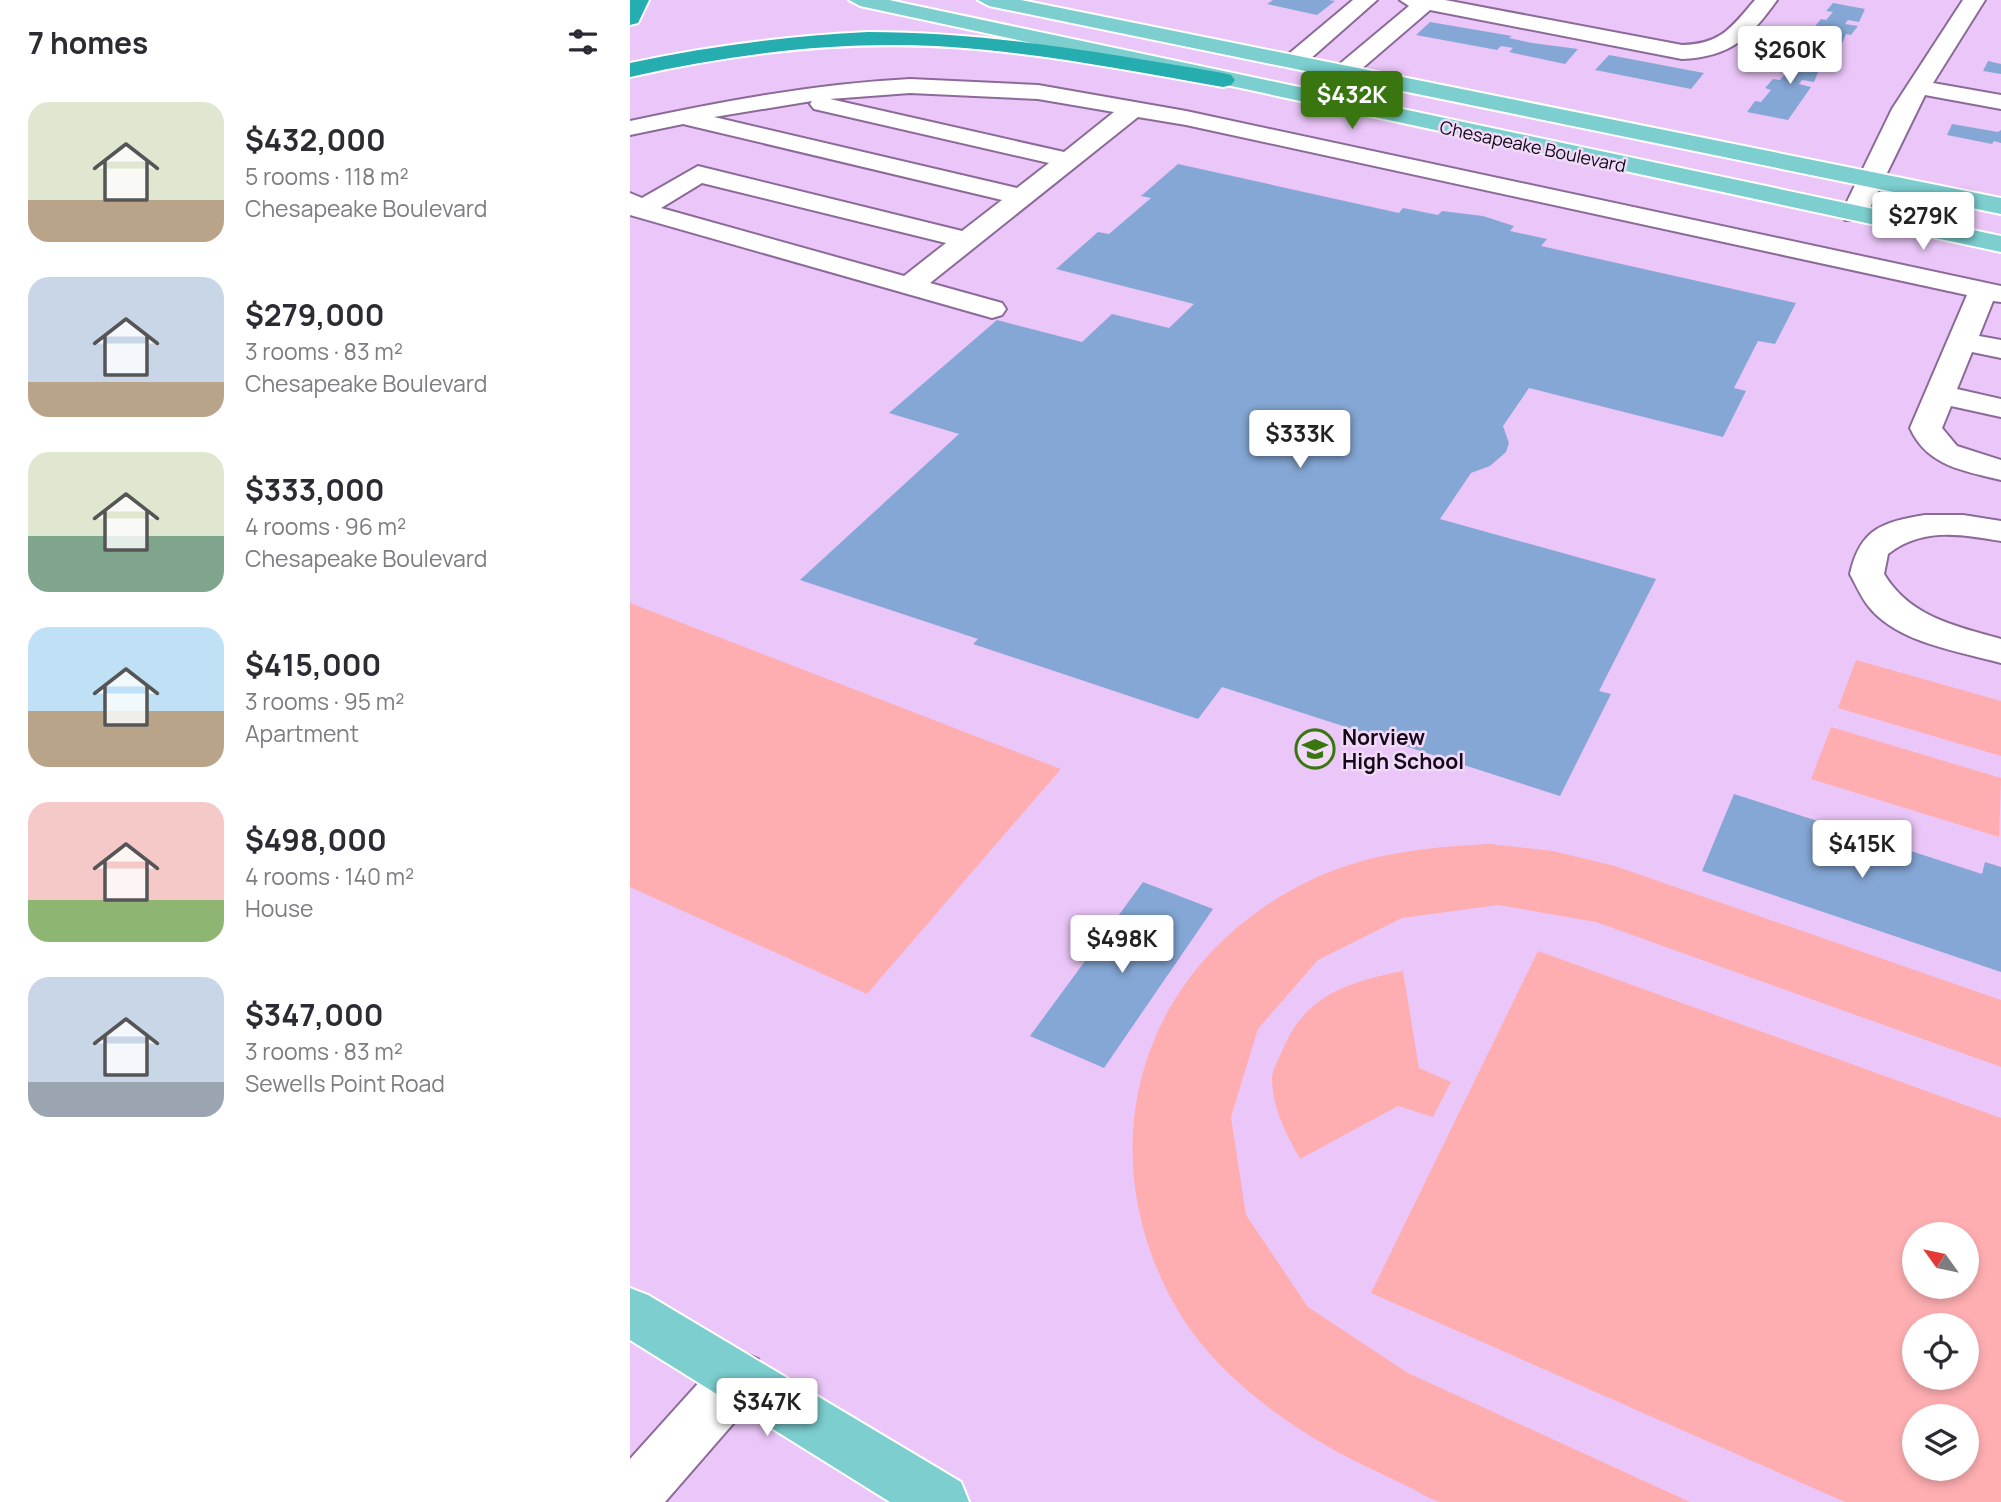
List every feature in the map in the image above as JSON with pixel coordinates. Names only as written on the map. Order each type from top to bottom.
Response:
[{"type":"highway","points":[[630,18],[638,0]]},
{"type":"highway","points":[[630,71],[674,60],[783,44],[887,39],[949,40],[1036,50],[1223,80]]},
{"type":"main road","name":"Chesapeake Boulevard","points":[[860,0],[1223,80],[2001,244]]},
{"type":"main road","name":"Chesapeake Boulevard","points":[[989,0],[2001,206]]},
{"type":"main road","points":[[630,1312],[941,1502]]},
{"type":"street","points":[[1293,62],[1366,0]]},
{"type":"street","points":[[1344,72],[1418,1],[1682,52],[1700,52],[1726,45],[1766,0]]},
{"type":"street","points":[[1854,214],[1918,87],[1974,0]]},
{"type":"street","points":[[630,128],[849,89],[910,86],[1038,92],[1133,109],[1992,292],[1963,341],[1926,428],[1930,440],[1940,451],[2001,470]]},
{"type":"street","points":[[1918,87],[2001,102]]},
{"type":"street","points":[[793,97],[1068,160]]},
{"type":"street","points":[[908,286],[1133,109]]},
{"type":"street","points":[[681,117],[1020,197]]},
{"type":"street","points":[[635,206],[698,174],[966,240]]},
{"type":"street","points":[[635,206],[992,309]]},
{"type":"street","points":[[1963,341],[2001,349]]},
{"type":"street","points":[[1940,394],[2001,408]]},
{"type":"street","points":[[2001,531],[1970,525],[1930,525],[1899,531],[1872,550],[1867,574],[1882,600],[1903,618],[1940,634],[2001,651]]},
{"type":"street","points":[[630,1500],[739,1377]]},
{"type":"shaded area","points":[[630,603],[1061,769],[867,994],[630,887]]},
{"type":"shaded area","points":[[1856,660],[2001,701],[2001,756],[1838,708]]},
{"type":"shaded area","points":[[1831,727],[2001,778],[1999,837],[1811,779]]},
{"type":"shaded area","points":[[1490,844],[1553,851],[1615,866],[2001,1000],[2001,1067],[1596,922],[1498,905],[1402,918],[1318,960],[1258,1029],[1231,1117],[1246,1215],[1308,1307],[1408,1373],[1690,1502],[1440,1502],[1431,1499],[1325,1445],[1281,1417],[1240,1384],[1220,1365],[1187,1325],[1173,1302],[1147,1241],[1134,1179],[1134,1119],[1146,1061],[1171,1006],[1206,957],[1252,915],[1331,871],[1398,853]]},
{"type":"shaded area","points":[[1538,951],[2001,1118],[2001,1502],[1845,1502],[1371,1293]]},
{"type":"shaded area","points":[[1403,971],[1419,1068],[1451,1082],[1433,1117],[1398,1106],[1300,1159],[1278,1111],[1272,1079],[1276,1064],[1293,1030],[1304,1015],[1331,994],[1365,980]]},
{"type":"building","points":[[1273,0],[1335,1],[1317,15],[1267,4]]},
{"type":"building","points":[[1833,3],[1865,9],[1859,22],[1848,20],[1845,24],[1858,26],[1851,35],[1846,34],[1840,48],[1830,46],[1827,50],[1807,46],[1814,38],[1807,36],[1821,19],[1826,20],[1833,12],[1826,11]]},
{"type":"building","points":[[1430,22],[1512,36],[1509,38],[1532,43],[1578,49],[1565,64],[1509,52],[1513,48],[1501,46],[1497,50],[1416,35]]},
{"type":"building","points":[[1793,52],[1833,59],[1826,69],[1820,67],[1814,82],[1802,80],[1799,84],[1811,87],[1788,120],[1747,112],[1755,101],[1761,102],[1771,90],[1765,88],[1773,79],[1780,80],[1787,71],[1780,70]]},
{"type":"building","points":[[1609,55],[1704,73],[1691,89],[1595,70]]},
{"type":"building","points":[[1988,61],[2001,64],[2001,74],[1983,71]]},
{"type":"building","points":[[1952,124],[1998,132],[2001,130],[2001,143],[1994,141],[1992,144],[1947,135]]},
{"type":"building","points":[[1178,164],[1399,213],[1403,208],[1438,215],[1442,211],[1483,216],[1514,226],[1510,231],[1547,239],[1541,246],[1796,303],[1775,344],[1758,341],[1734,388],[1746,391],[1723,437],[1529,388],[1503,426],[1509,443],[1506,452],[1490,466],[1471,473],[1440,519],[1656,579],[1599,691],[1611,694],[1560,796],[1222,687],[1198,719],[973,644],[978,639],[800,580],[959,434],[889,413],[997,320],[1082,342],[1112,314],[1169,328],[1194,304],[1056,269],[1098,232],[1109,234],[1151,198],[1141,196]]},
{"type":"building","points":[[1734,794],[1982,874],[1985,862],[2001,867],[2001,972],[1702,871]]},
{"type":"building","points":[[1143,882],[1213,909],[1104,1068],[1030,1036]]},
{"type":"place","name":"Norview High School","points":[[1315,749]]}]
